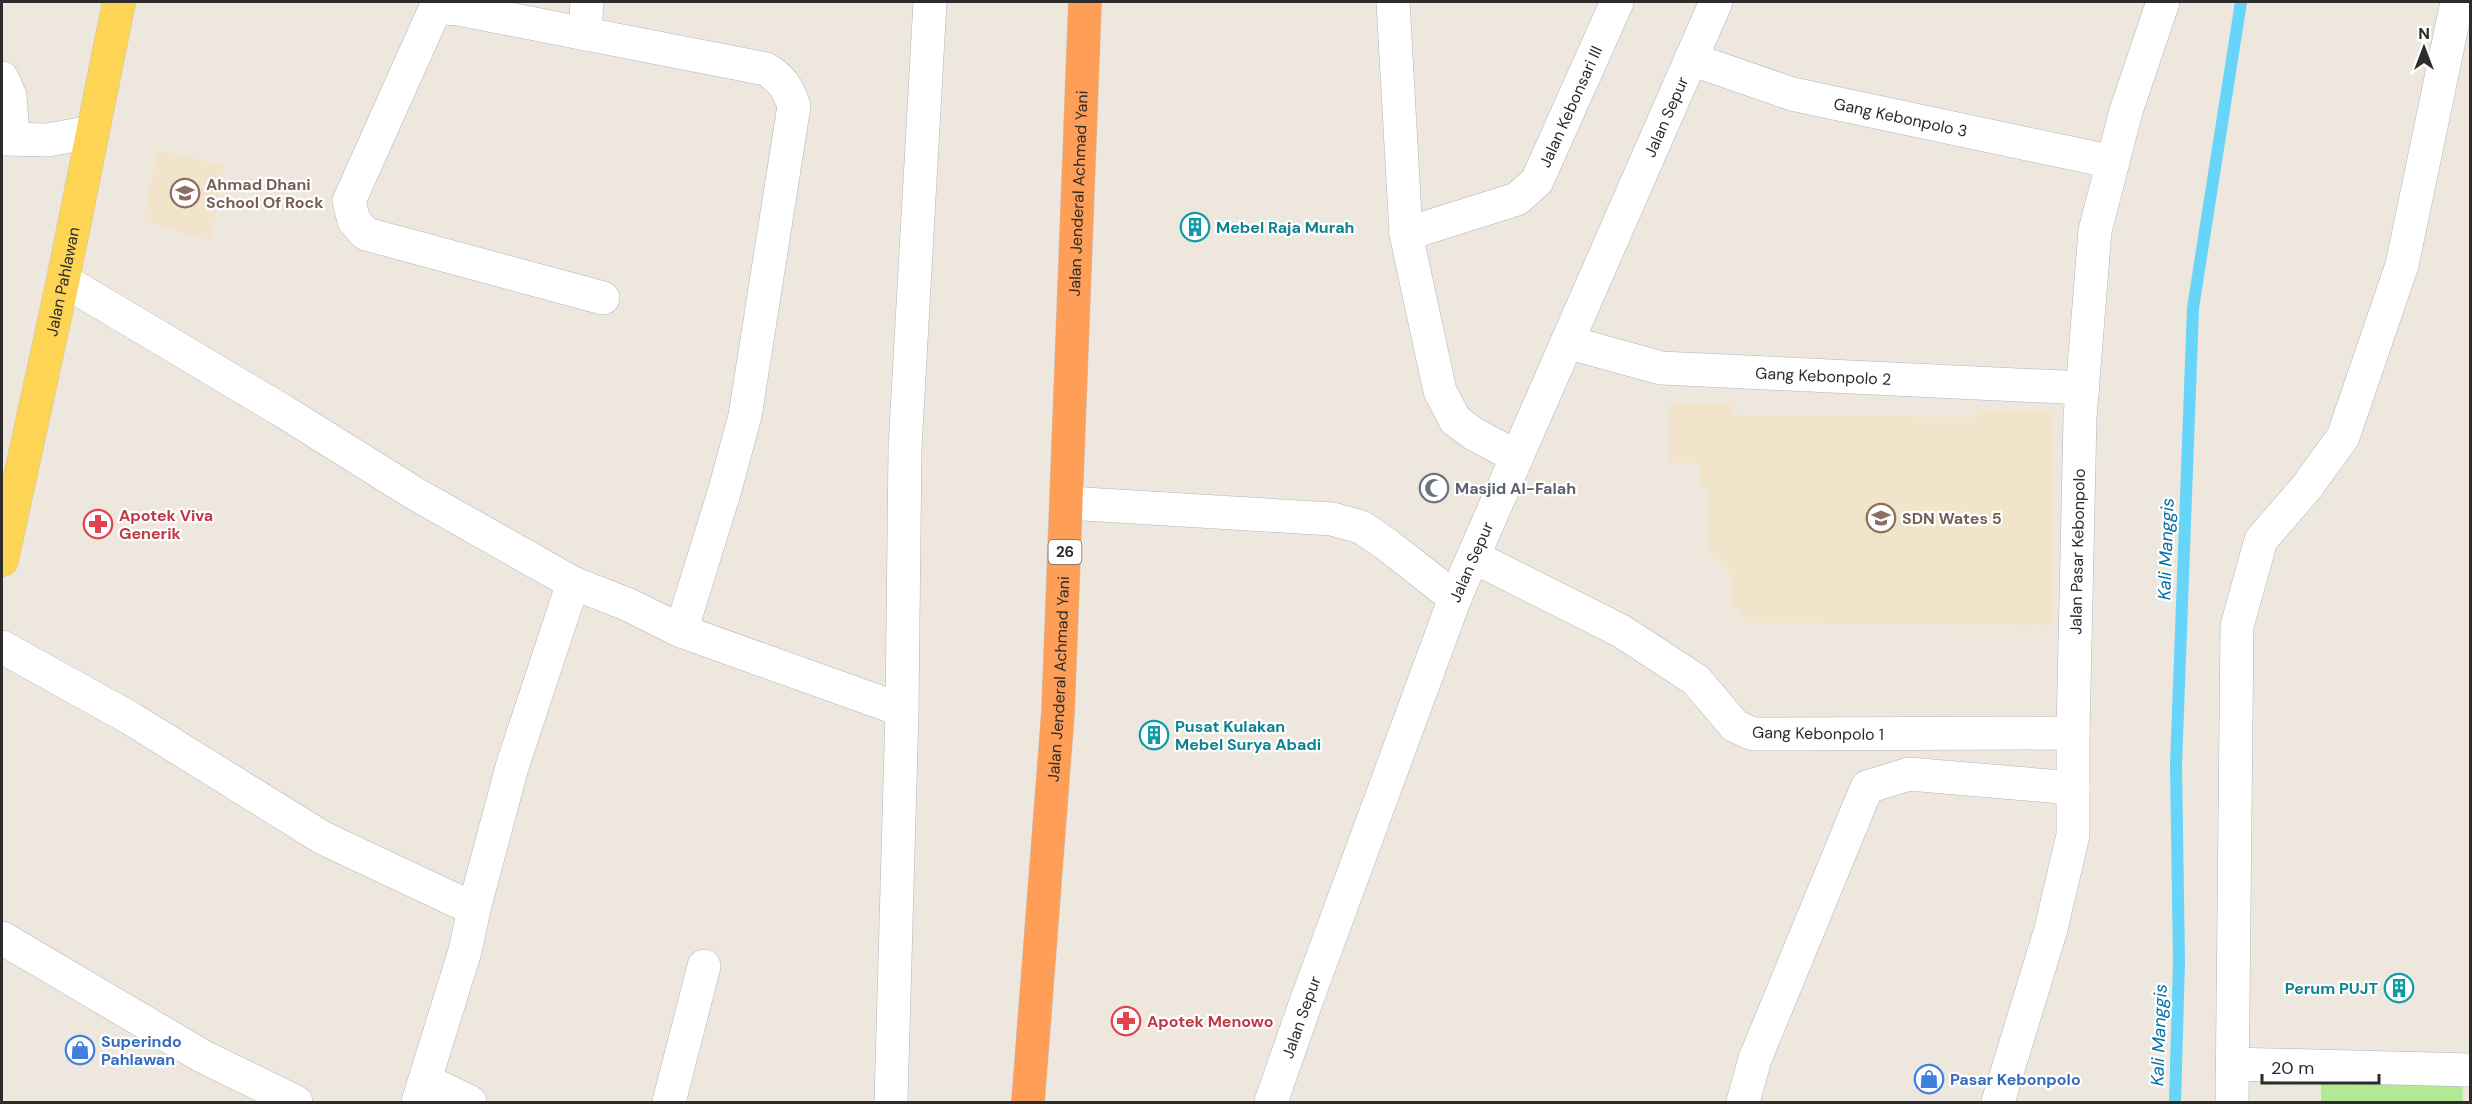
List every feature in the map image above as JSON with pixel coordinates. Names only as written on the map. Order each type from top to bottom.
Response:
[{"type":"highway","name":"Jalan Jenderal Achmad Yani","points":[[1028,1102],[1058,712],[1068,503],[1085,2]]},
{"type":"main road","name":"Jalan Pahlawan","points":[[2,560],[63,279],[119,2]]},
{"type":"street","points":[[585,34],[587,2]]},
{"type":"street","points":[[891,1102],[902,710],[905,448],[930,2]]},
{"type":"street","points":[[1393,2],[1406,234],[1437,381],[1446,407],[1455,420],[1474,434],[1517,457]]},
{"type":"street","name":"Jalan Kebonsari III","points":[[1406,234],[1517,199],[1537,181],[1617,2]]},
{"type":"street","name":"Jalan Sepur","points":[[1271,1102],[1455,598],[1716,2]]},
{"type":"street","name":"Jalan Pasar Kebonpolo","points":[[1998,1102],[2054,918],[2073,835],[2080,417],[2095,231],[2126,111],[2163,2]]},
{"type":"street","points":[[2232,1102],[2237,626],[2261,540],[2306,488],[2343,437],[2402,265],[2457,2]]},
{"type":"street","points":[[603,298],[366,234],[354,221],[349,201],[437,4],[766,69],[780,78],[794,106],[745,416],[724,493],[681,631]]},
{"type":"street","name":"Gang Kebonpolo 3","points":[[1691,59],[1792,94],[2113,162]]},
{"type":"street","points":[[2,78],[9,96],[7,138],[47,140],[93,132]]},
{"type":"street","points":[[63,279],[283,411],[414,493],[573,584],[628,605],[681,631],[902,710]]},
{"type":"street","name":"Gang Kebonpolo 2","points":[[1567,342],[1661,368],[2083,388]]},
{"type":"street","points":[[1068,503],[1332,519],[1361,527],[1455,598]]},
{"type":"street","name":"Gang Kebonpolo 1","points":[[1474,557],[1621,631],[1678,668],[1696,680],[1735,726],[1743,732],[1753,734],[2073,733]]},
{"type":"street","points":[[470,1102],[421,1091],[465,951],[512,767],[573,584]]},
{"type":"street","points":[[2,647],[130,718],[323,838],[474,909]]},
{"type":"street","points":[[1743,1102],[1755,1059],[1867,787],[1909,774],[2073,788]]},
{"type":"street","points":[[2,938],[202,1056],[293,1102]]},
{"type":"street","points":[[669,1102],[704,966]]},
{"type":"street","points":[[2233,1064],[2470,1070]]},
{"type":"shaded area","name":"Ahmad Dhani School Of Rock","points":[[157,150],[224,165],[211,241],[144,221]]},
{"type":"shaded area","name":"SDN Wates 5","points":[[1669,403],[1733,403],[1733,415],[1977,417],[1977,410],[2054,410],[2053,625],[1749,623],[1730,600],[1730,572],[1709,550],[1709,488],[1699,487],[1699,463],[1669,463]]},
{"type":"green space","points":[[2321,1077],[2462,1081],[2463,1102],[2321,1102]]},
{"type":"waterway","name":"Kali Manggis","points":[[2175,1102],[2179,962],[2176,765],[2193,308],[2241,2]]},
{"type":"place","name":"Ahmad Dhani School Of Rock","points":[[185,193]]},
{"type":"place","name":"Mebel Raja Murah","points":[[1195,227]]},
{"type":"place","name":"Masjid Al-Falah","points":[[1434,488]]},
{"type":"place","name":"SDN Wates 5","points":[[1881,518]]},
{"type":"place","name":"Apotek Viva Generik","points":[[98,524]]},
{"type":"place","name":"Pusat Kulakan Mebel Surya Abadi","points":[[1154,735]]},
{"type":"place","name":"Perum PUJT","points":[[2399,988]]},
{"type":"place","name":"Apotek Menowo","points":[[1126,1021]]},
{"type":"place","name":"Superindo Pahlawan","points":[[80,1050]]},
{"type":"place","name":"Pasar Kebonpolo","points":[[1929,1079]]}]
